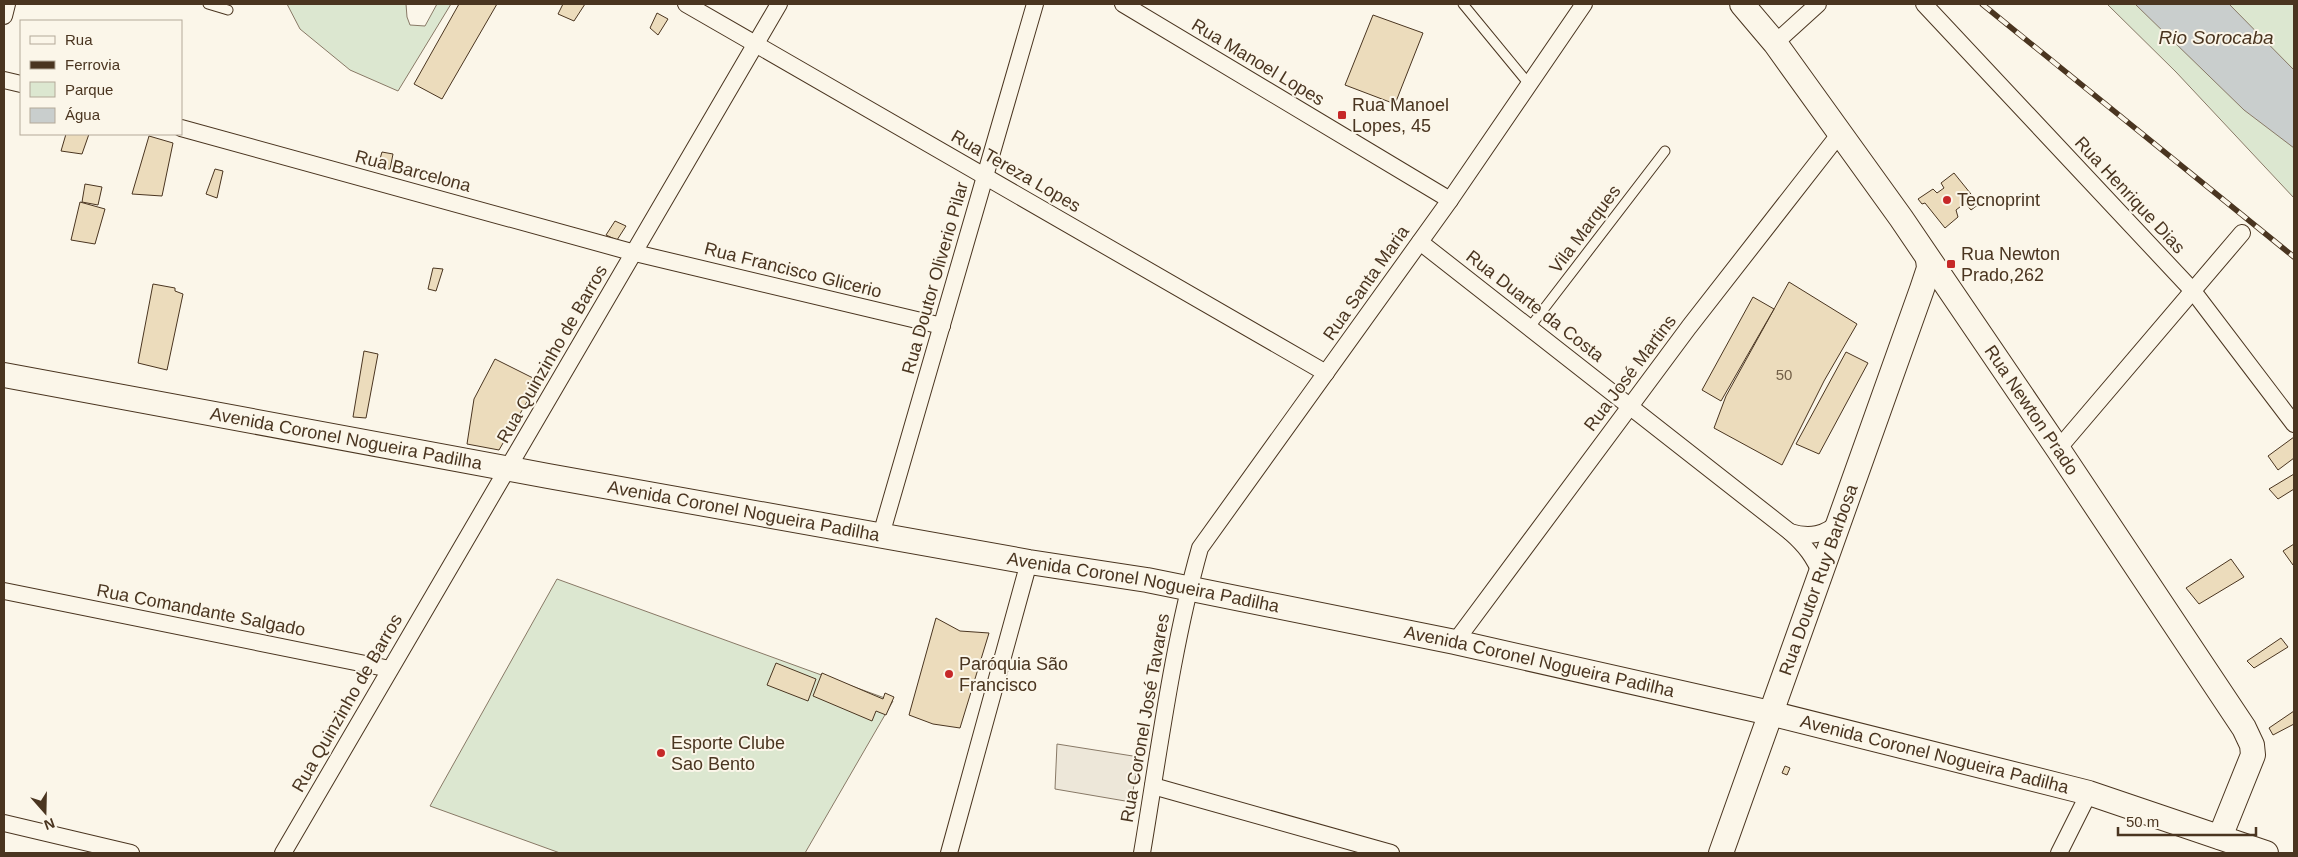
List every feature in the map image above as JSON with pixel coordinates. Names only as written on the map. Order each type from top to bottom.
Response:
[{"type":"main road","name":"Rua Newton Prado","points":[[1742,4],[1775,43],[1841,132],[2058,449],[2244,728],[2252,745],[2253,755],[2220,837]]},
{"type":"main road","name":"Rua Doutor Ruy Barbosa","points":[[1721,853],[1770,714],[1822,576],[1927,275],[1928,259]]},
{"type":"main road","points":[[1916,306],[1932,295],[1946,294],[1955,299]]},
{"type":"main road","name":"Avenida Coronel Nogueira Padilha","points":[[4,375],[508,468],[1188,589],[1454,642],[1770,714],[2089,793],[2266,853]]},
{"type":"street","points":[[4,16],[7,4]]},
{"type":"street","name":"Rua Tereza Lopes","points":[[686,4],[1326,373]]},
{"type":"street","name":"Rua Quinzinho de Barros","points":[[283,853],[779,4]]},
{"type":"street","name":"Rua Doutor Oliverio Pilar","points":[[881,535],[1035,4]]},
{"type":"street","name":"Rua Manoel Lopes","points":[[1123,4],[1450,200]]},
{"type":"street","name":"Rua Santa Maria","points":[[1188,589],[1200,548],[1450,200],[1528,83],[1584,4]]},
{"type":"street","points":[[1775,43],[1818,4]]},
{"type":"street","name":"Rua Henrique Dias","points":[[1924,4],[2193,291],[2294,424]]},
{"type":"street","points":[[4,80],[20,84]]},
{"type":"street","name":"Rua Barcelona","points":[[182,128],[635,253]]},
{"type":"street","name":"Rua José Martins","points":[[1454,642],[1630,406],[1841,132]]},
{"type":"street","points":[[2058,449],[2242,233]]},
{"type":"street","name":"Rua Duarte da Costa","points":[[1420,242],[1790,532],[1806,546],[1822,576]]},
{"type":"street","name":"Rua Francisco Glicerio","points":[[635,253],[942,326]]},
{"type":"street","points":[[1790,532],[1801,535],[1821,534],[1832,529],[1840,521]]},
{"type":"street","points":[[949,853],[1029,562]]},
{"type":"street","name":"Rua Coronel José Tavares","points":[[1142,853],[1188,589]]},
{"type":"street","name":"Rua Comandante Salgado","points":[[4,592],[390,668]]},
{"type":"street","points":[[1153,786],[1391,853]]},
{"type":"street","points":[[2059,853],[2089,793]]},
{"type":"street","points":[[4,823],[131,853]]},
{"type":"lane","points":[[208,4],[228,10]]},
{"type":"lane","points":[[1463,4],[1528,83]]},
{"type":"lane","name":"Vila Marques","points":[[1530,327],[1665,151]]},
{"type":"green space","points":[[287,4],[406,4],[410,25],[425,26],[437,4],[451,4],[398,91],[350,70],[300,29]]},
{"type":"green space","points":[[2107,4],[2294,4],[2294,198],[2176,72]]},
{"type":"green space","name":"Esporte Clube Sao Bento","points":[[557,579],[893,701],[805,853],[560,853],[430,806]]},
{"type":"shaded area","points":[[1057,744],[1139,757],[1131,802],[1055,789]]},
{"type":"water","name":"Rio Sorocaba","points":[[2135,4],[2229,4],[2294,70],[2294,148],[2244,110]]},
{"type":"building","points":[[459,4],[497,4],[442,99],[414,84]]},
{"type":"building","points":[[563,4],[585,4],[574,21],[558,14]]},
{"type":"building","points":[[657,13],[668,19],[658,35],[650,28]]},
{"type":"building","points":[[1373,15],[1423,33],[1395,104],[1345,85]]},
{"type":"building","points":[[66,135],[89,135],[82,154],[61,151]]},
{"type":"building","points":[[149,136],[173,143],[162,196],[132,194]]},
{"type":"building","points":[[382,152],[393,154],[390,169],[377,169]]},
{"type":"building","points":[[215,169],[223,171],[217,198],[206,194]]},
{"type":"building","name":"Tecnoprint","points":[[1954,173],[1979,204],[1971,210],[1965,203],[1956,210],[1958,217],[1945,228],[1925,203],[1922,204],[1918,199],[1933,189],[1937,193],[1944,188],[1941,183]]},
{"type":"building","points":[[85,184],[102,187],[98,205],[82,202]]},
{"type":"building","points":[[80,202],[105,209],[95,244],[71,240]]},
{"type":"building","points":[[615,221],[626,226],[617,240],[606,235]]},
{"type":"building","points":[[433,268],[443,269],[436,291],[428,289]]},
{"type":"building","points":[[1789,282],[1857,324],[1824,381],[1782,465],[1714,428],[1726,396]]},
{"type":"building","points":[[153,284],[175,288],[175,291],[183,294],[167,370],[138,363]]},
{"type":"building","points":[[1753,297],[1774,309],[1721,401],[1702,390]]},
{"type":"building","points":[[364,351],[378,354],[366,418],[353,417]]},
{"type":"building","points":[[1846,352],[1868,363],[1819,454],[1796,444]]},
{"type":"building","points":[[495,359],[539,381],[499,450],[467,444],[474,399]]},
{"type":"building","points":[[2294,437],[2294,458],[2278,470],[2268,456]]},
{"type":"building","points":[[2294,474],[2294,489],[2278,499],[2269,489]]},
{"type":"building","points":[[2294,544],[2294,564],[2293,565],[2283,551]]},
{"type":"building","points":[[2231,559],[2244,577],[2199,604],[2186,588]]},
{"type":"building","name":"Paróquia São Francisco","points":[[936,618],[960,631],[989,633],[960,728],[933,724],[909,715]]},
{"type":"building","points":[[2281,638],[2288,647],[2254,668],[2247,661]]},
{"type":"building","points":[[776,663],[816,679],[808,701],[767,685]]},
{"type":"building","points":[[822,673],[883,699],[885,693],[894,697],[886,715],[876,711],[872,721],[813,696]]},
{"type":"building","points":[[2294,711],[2294,724],[2273,735],[2269,728]]},
{"type":"building","points":[[1785,766],[1790,768],[1787,775],[1782,773]]},
{"type":"railway","points":[[1982,4],[2294,257]]},
{"type":"place","name":"Rua Manoel Lopes, 45","points":[[1342,115]]},
{"type":"place","name":"Tecnoprint","points":[[1947,200]]},
{"type":"place","name":"Rua Newton Prado,262","points":[[1951,264]]},
{"type":"place","name":"Paróquia São Francisco","points":[[949,674]]},
{"type":"place","name":"Esporte Clube Sao Bento","points":[[661,753]]}]
